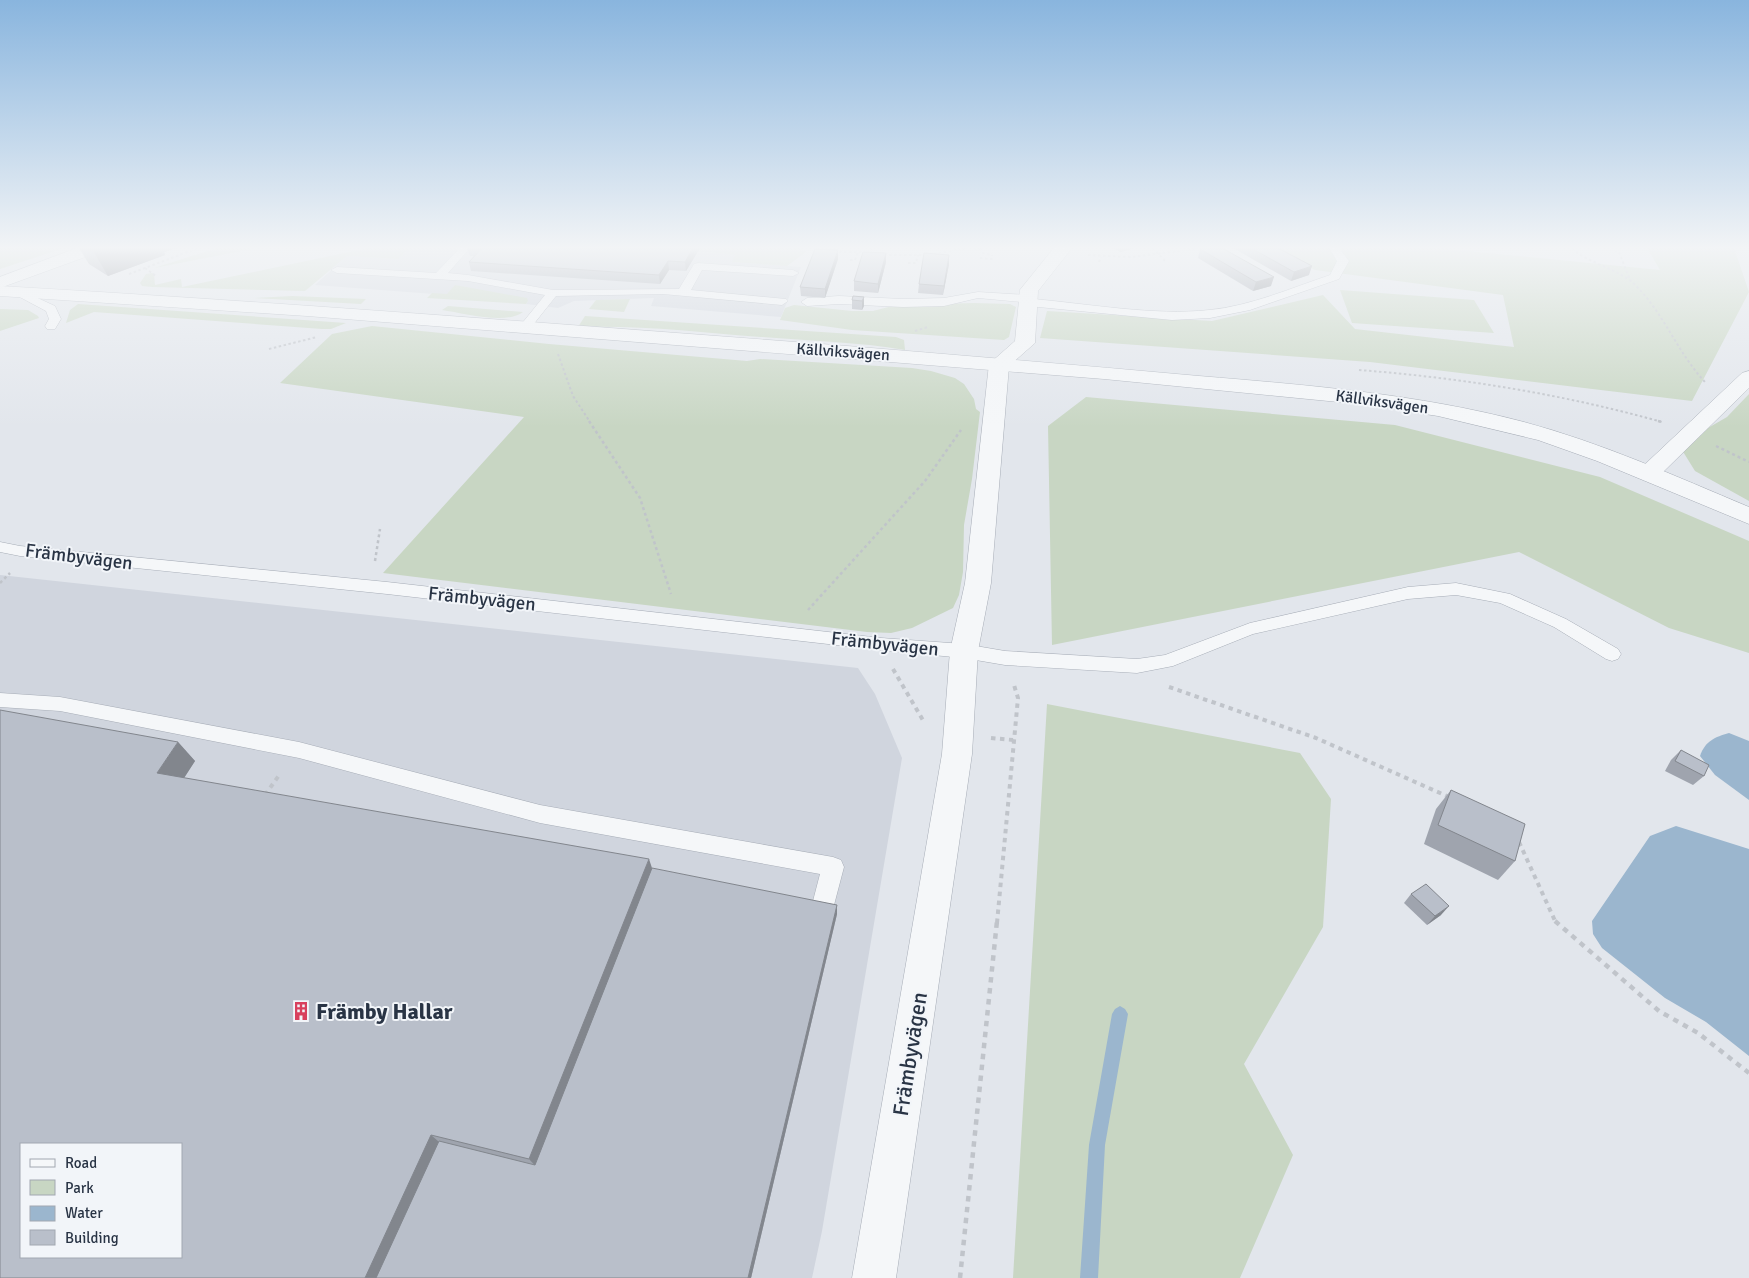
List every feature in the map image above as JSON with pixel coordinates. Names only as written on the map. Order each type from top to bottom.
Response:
[{"type":"street","name":"Källviksvägen","points":[[273,308],[999,364],[1253,386],[1413,405],[1521,428],[1650,473],[1749,516]]},
{"type":"street","points":[[999,364],[1025,343],[1028,308]]},
{"type":"street","name":"Främbyvägen","points":[[874,1278],[956,764],[964,651],[978,583],[999,364]]},
{"type":"street","points":[[1650,473],[1749,377]]},
{"type":"lane","points":[[48,308],[51,309],[54,319],[51,326]]},
{"type":"lane","points":[[525,327],[541,308]]},
{"type":"lane","points":[[1092,308],[1172,316],[1210,314],[1243,308]]},
{"type":"lane","name":"Främbyvägen","points":[[0,546],[20,551],[964,651]]},
{"type":"lane","points":[[964,651],[1005,658],[1137,666],[1167,661],[1250,629],[1408,593],[1456,589],[1504,598],[1560,623],[1612,654]]},
{"type":"lane","points":[[0,700],[60,704],[299,750],[540,814],[833,867],[813,944]]},
{"type":"path","points":[[1652,308],[1661,319],[1688,365],[1708,386],[1726,399]]},
{"type":"path","points":[[558,353],[573,396],[640,498],[680,621]]},
{"type":"path","points":[[783,633],[805,613],[925,481],[965,424]]},
{"type":"path","points":[[370,587],[380,529]]},
{"type":"path","points":[[1137,666],[1168,687],[1316,738],[1458,801]]},
{"type":"path","points":[[261,800],[299,750]]},
{"type":"path","points":[[1515,834],[1555,922],[1659,1012],[1698,1033],[1749,1073]]},
{"type":"shaded area","points":[[670,308],[785,308],[781,317]]},
{"type":"shaded area","points":[[0,575],[858,668],[875,694],[902,758],[822,1231],[812,1278],[0,1278]]},
{"type":"green space","points":[[73,308],[129,308],[346,323],[331,329],[322,329],[94,312],[66,323],[70,310]]},
{"type":"green space","points":[[446,308],[468,308],[523,312],[516,316],[495,318],[442,310]]},
{"type":"green space","points":[[590,308],[626,308],[624,312],[589,309]]},
{"type":"green space","points":[[786,308],[873,311],[886,308],[1016,308],[1009,337],[1004,340],[852,330],[780,320]]},
{"type":"green space","points":[[1269,308],[1335,308],[1355,329],[1514,347],[1506,308],[1741,308],[1692,401],[1370,362],[1040,338],[1047,311],[1212,321]]},
{"type":"green space","points":[[1346,308],[1479,308],[1494,333],[1352,323]]},
{"type":"green space","points":[[0,309],[28,310],[39,318],[0,331]]},
{"type":"green space","points":[[585,316],[896,337],[904,340],[905,350],[851,343],[670,329],[578,327]]},
{"type":"green space","points":[[372,326],[747,361],[760,359],[912,368],[955,378],[964,384],[974,399],[976,409],[980,412],[964,525],[963,572],[959,595],[953,608],[912,628],[891,633],[867,632],[383,573],[524,417],[280,383],[332,334]]},
{"type":"green space","points":[[1749,394],[1749,501],[1695,471],[1682,450],[1708,428],[1727,417]]},
{"type":"green space","points":[[1086,397],[1395,425],[1600,477],[1749,541],[1749,653],[1669,628],[1519,552],[1052,645],[1048,426]]},
{"type":"green space","points":[[1047,704],[1300,753],[1331,799],[1323,927],[1244,1064],[1293,1155],[1240,1278],[1013,1278]]},
{"type":"water","points":[[1729,733],[1749,741],[1749,800],[1715,775],[1700,756],[1711,740]]},
{"type":"water","points":[[1676,826],[1749,849],[1749,1056],[1706,1022],[1665,998],[1602,948],[1593,934],[1592,921],[1650,836]]},
{"type":"building","name":"Främby Hallar","points":[[0,710],[178,742],[157,773],[649,859],[529,1159],[431,1135],[365,1278],[0,1278]]},
{"type":"building","points":[[1681,750],[1709,765],[1704,776],[1675,761]]},
{"type":"building","points":[[1451,790],[1525,824],[1515,861],[1438,825]]},
{"type":"building","points":[[652,868],[837,905],[748,1278],[376,1278],[439,1141],[535,1165]]},
{"type":"building","points":[[1426,884],[1449,906],[1435,916],[1411,894]]},
{"type":"waterway","points":[[1089,1278],[1097,1145],[1120,1014]]},
{"type":"place","name":"Främby Hallar","points":[[301,1011]]}]
